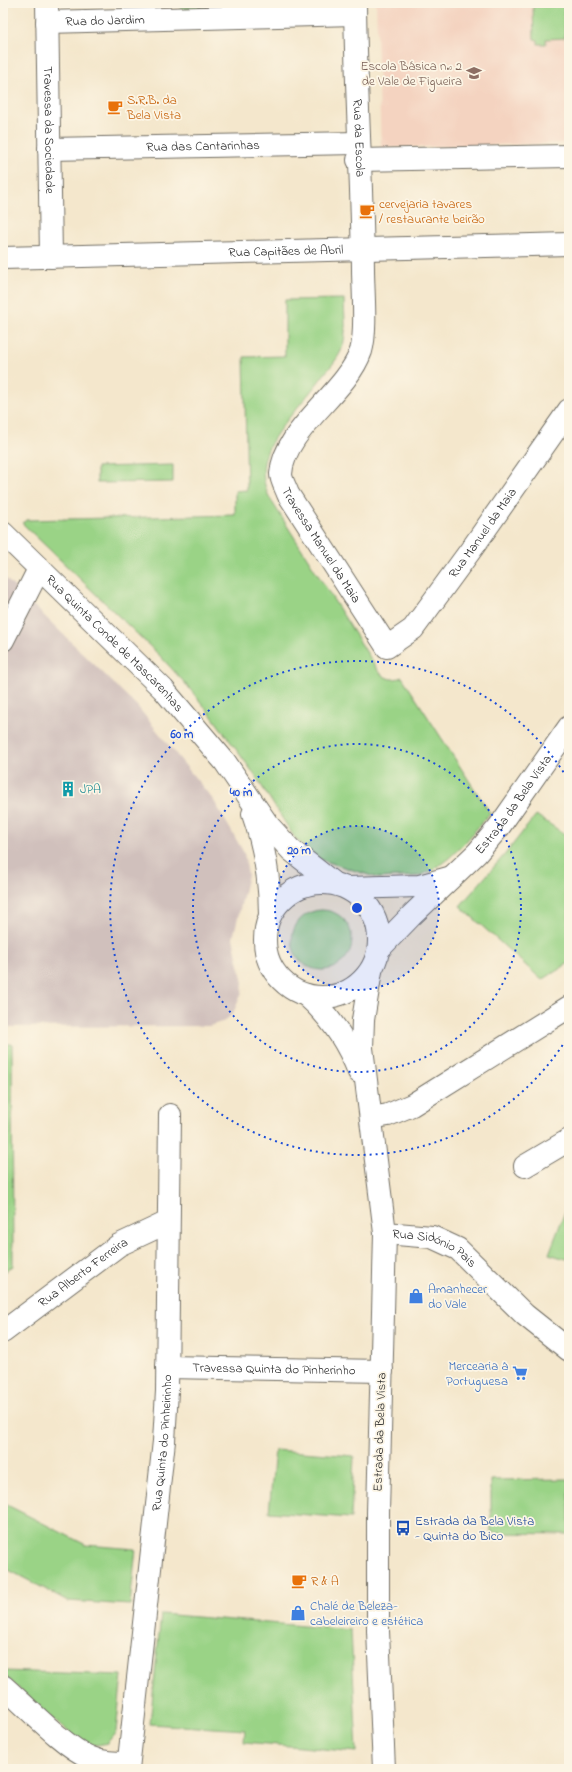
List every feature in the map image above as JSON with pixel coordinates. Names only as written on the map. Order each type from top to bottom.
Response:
[{"type":"street","name":"Rua do Jardim","points":[[47,12],[355,9]]},
{"type":"street","name":"Rua da Escola","points":[[296,438],[352,369],[361,350],[363,331],[362,249],[355,9]]},
{"type":"street","name":"Travessa da Sociedade","points":[[47,12],[51,257]]},
{"type":"street","name":"Rua das Cantarinhas","points":[[49,148],[358,151],[569,156]]},
{"type":"street","name":"Rua Capitães de Abril","points":[[3,258],[569,244]]},
{"type":"street","name":"Rua Manuel da Maia","points":[[387,647],[413,629],[473,547],[569,410]]},
{"type":"street","name":"Travessa Manuel da Maia","points":[[296,438],[285,456],[281,475],[288,494],[387,647]]},
{"type":"street","name":"Rua Quinta Conde de Mascarenhas","points":[[3,533],[163,689],[225,762],[248,798],[268,825],[291,850],[340,886]]},
{"type":"street","points":[[3,640],[39,568]]},
{"type":"street","name":"Estrada da Bela Vista","points":[[379,949],[477,853],[499,827],[569,727]]},
{"type":"street","name":"Rua Quinta Conde de Mascarenhas","points":[[248,798],[260,834],[267,862],[270,885],[270,915]]},
{"type":"street","points":[[340,886],[362,898],[373,913],[379,931],[379,949],[376,961],[371,971],[358,985],[342,994],[324,998],[306,995],[288,987],[274,972],[266,954],[264,934],[270,915],[281,899],[296,888],[314,883],[340,886],[419,886],[451,877]]},
{"type":"street","points":[[367,1095],[362,1048],[363,1020],[371,971]]},
{"type":"street","points":[[306,995],[323,1010],[347,1044],[367,1095]]},
{"type":"street","points":[[371,1118],[388,1115],[412,1105],[569,1007]]},
{"type":"street","name":"Estrada da Bela Vista","points":[[367,1095],[385,1233],[378,1513],[378,1631],[384,1769]]},
{"type":"street","name":"Rua Quinta do Pinheirinho","points":[[128,1766],[164,1441],[167,1367],[170,1115]]},
{"type":"street","points":[[525,1166],[569,1140]]},
{"type":"street","name":"Rua Alberto Ferreira","points":[[3,1332],[119,1245],[168,1222]]},
{"type":"street","name":"Rua Sidónio Pais","points":[[385,1233],[432,1237],[458,1249],[525,1315],[569,1350]]},
{"type":"street","name":"Travessa Quinta do Pinherinho","points":[[167,1367],[382,1370]]},
{"type":"street","points":[[3,1686],[70,1746],[88,1757],[106,1763],[128,1766]]},
{"type":"shaded area","name":"Escola Básica n.º 2 de Vale de Figueira","points":[[376,3],[569,3],[569,143],[381,148]]},
{"type":"shaded area","points":[[3,576],[137,706],[214,801],[244,853],[248,875],[233,938],[243,983],[242,993],[233,1013],[225,1021],[209,1026],[3,1027]]},
{"type":"green space","points":[[180,3],[325,3],[325,13],[181,17]]},
{"type":"green space","points":[[564,5],[565,38],[546,39],[546,44],[538,44],[538,40],[534,39],[533,6]]},
{"type":"green space","points":[[344,299],[345,332],[341,351],[333,364],[277,433],[267,452],[263,473],[269,497],[379,672],[389,679],[402,677],[490,813],[464,844],[449,858],[433,870],[419,876],[378,878],[322,860],[312,854],[295,838],[252,771],[208,711],[184,682],[159,655],[22,523],[27,520],[235,515],[235,491],[247,490],[244,357],[285,356],[285,300]]},
{"type":"green space","points":[[173,465],[173,482],[97,483],[97,467]]},
{"type":"green space","points":[[536,815],[569,837],[569,963],[542,980],[460,906],[506,853]]},
{"type":"green space","points":[[316,910],[328,910],[339,915],[347,923],[352,934],[350,952],[339,965],[328,970],[316,970],[305,965],[297,957],[292,946],[292,934],[297,923],[305,915]]},
{"type":"green space","points":[[3,1044],[12,1044],[13,1266],[3,1273]]},
{"type":"green space","points":[[569,1201],[569,1260],[549,1254]]},
{"type":"green space","points":[[275,1450],[354,1456],[351,1518],[269,1512]]},
{"type":"green space","points":[[569,1479],[569,1534],[491,1533],[491,1480]]},
{"type":"green space","points":[[3,1503],[86,1545],[136,1549],[130,1605],[68,1601],[3,1567]]},
{"type":"green space","points":[[161,1614],[351,1630],[357,1752],[244,1742],[245,1730],[150,1724]]},
{"type":"green space","points":[[3,1671],[122,1675],[116,1732],[107,1743],[95,1745],[85,1742],[61,1726],[48,1715],[3,1674]]},
{"type":"place","name":"Escola Básica n.º 2 de Vale de Figueira","points":[[474,73]]},
{"type":"place","name":"S.R.B. da Bela Vista","points":[[115,107]]},
{"type":"place","name":"cervejaria tavares / restaurante beirão","points":[[367,211]]},
{"type":"place","name":"JPA","points":[[68,789]]},
{"type":"place","name":"Amanhecer do Vale","points":[[416,1296]]},
{"type":"place","name":"Mercearia à Portuguesa","points":[[520,1373]]},
{"type":"place","name":"Estrada da Bela Vista - Quinta do Bico","points":[[403,1528]]},
{"type":"place","name":"R & A","points":[[299,1581]]},
{"type":"place","name":"Chalé de Beleza- cabeleireiro e estética","points":[[298,1613]]}]
